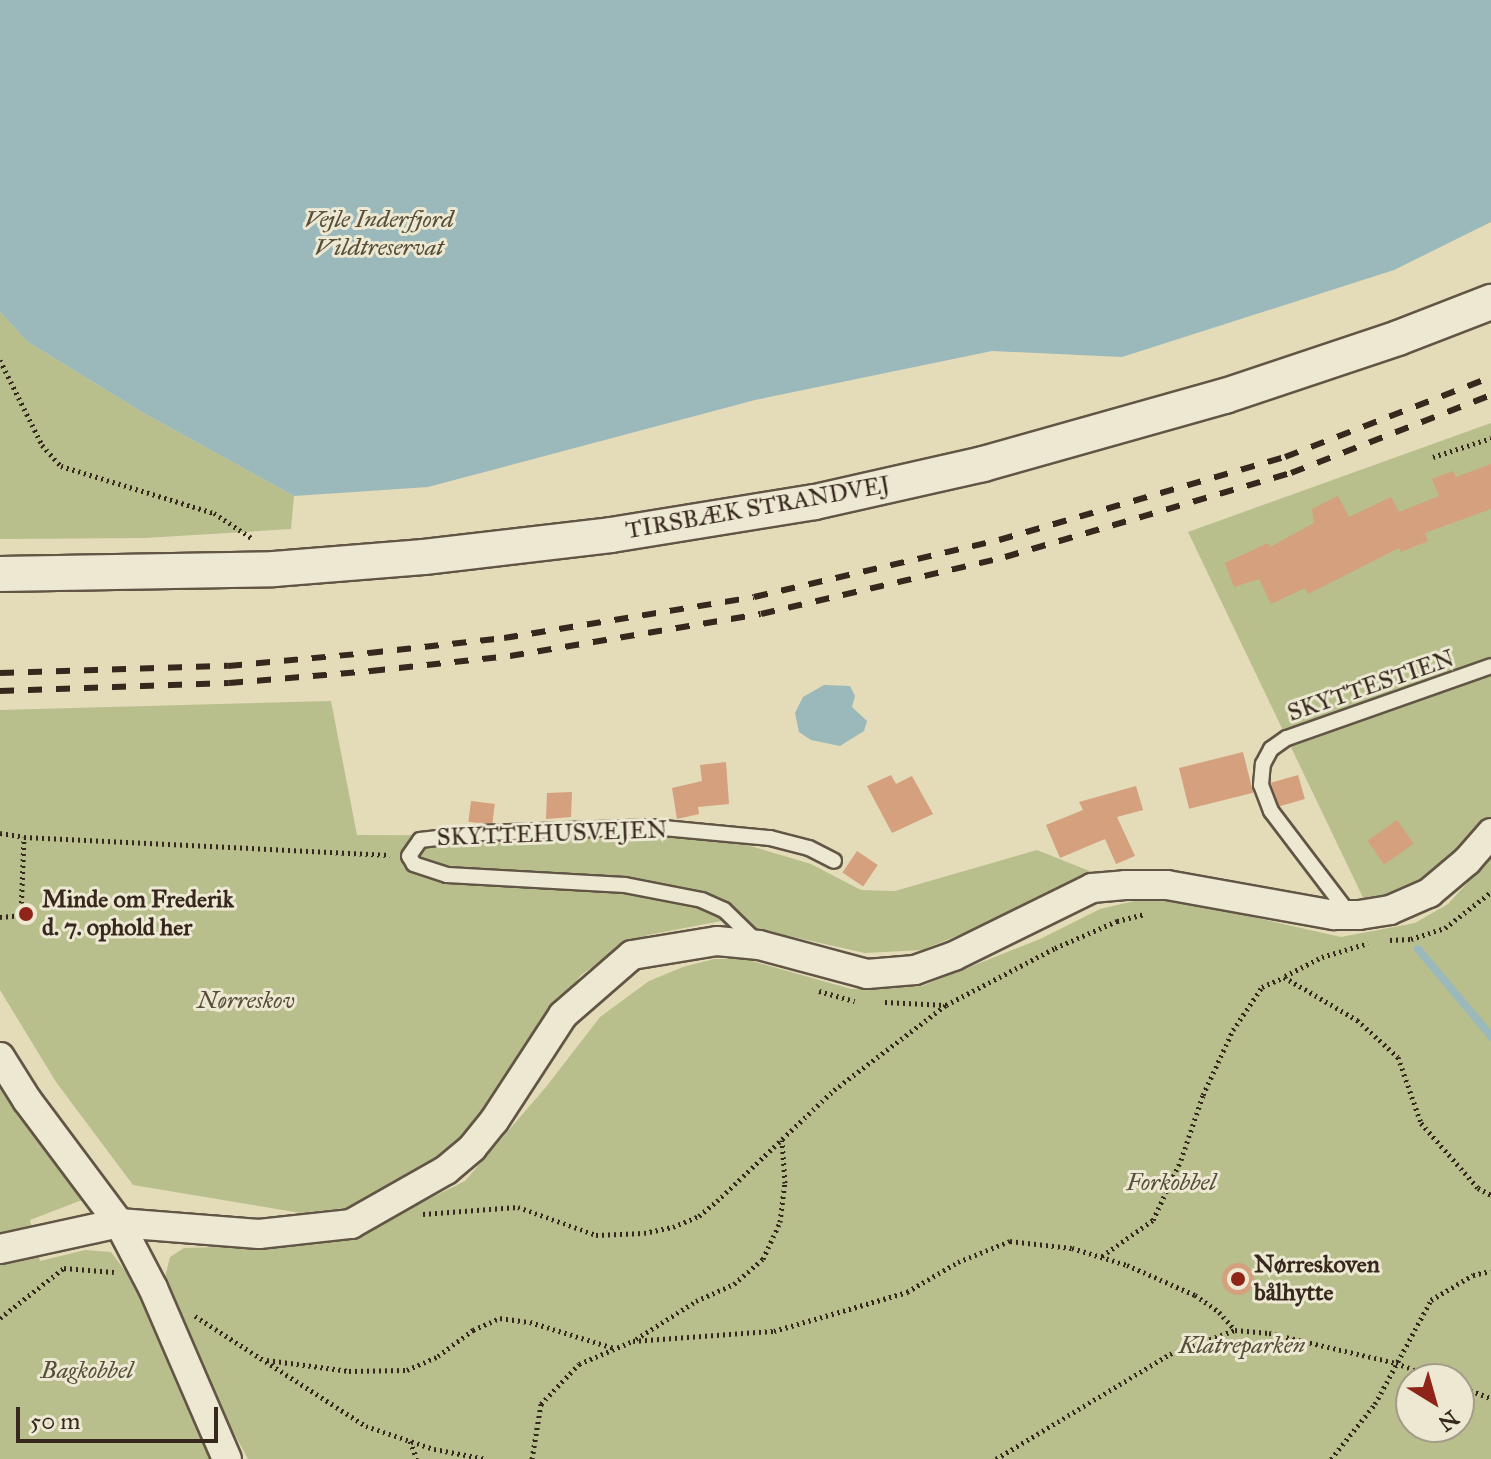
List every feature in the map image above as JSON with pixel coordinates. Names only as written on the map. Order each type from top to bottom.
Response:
[{"type":"street","name":"TIRSBÆK STRANDVEJ","points":[[0,574],[274,569],[424,557],[611,535],[815,502],[983,464],[1225,396],[1398,338],[1491,302]]},
{"type":"street","name":"SKYTTEHUSVEJEN","points":[[0,1249],[119,1223],[259,1234],[351,1224],[446,1170],[472,1148],[494,1121],[563,1015],[632,955],[717,941],[759,945],[867,974],[915,970],[954,956],[1092,888],[1125,885],[1167,885],[1334,915],[1355,926],[1429,893],[1467,861],[1491,833]]},
{"type":"street","points":[[0,1057],[27,1100],[119,1223],[153,1288],[227,1459]]},
{"type":"lane","name":"SKYTTESTIEN","points":[[1355,926],[1271,811],[1261,785],[1263,764],[1271,749],[1287,738],[1491,666]]},
{"type":"lane","name":"SKYTTEHUSVEJEN","points":[[759,945],[724,910],[702,900],[625,885],[447,875],[414,864],[409,856],[420,840],[481,833],[653,827],[770,838],[809,848],[834,861]]},
{"type":"path","points":[[0,360],[42,445],[61,466],[214,513],[251,536],[274,569]]},
{"type":"path","points":[[0,376],[7,372]]},
{"type":"path","points":[[1433,457],[1491,438]]},
{"type":"path","points":[[0,833],[24,837],[409,856]]},
{"type":"path","points":[[0,917],[21,915],[24,837]]},
{"type":"path","points":[[1101,1257],[1153,1220],[1181,1160],[1203,1095],[1233,1030],[1262,987],[1322,957],[1376,941],[1411,939],[1445,928],[1491,892]]},
{"type":"path","points":[[399,1199],[426,1216],[518,1207],[596,1235],[644,1233],[673,1227],[699,1216],[877,1055],[946,1005],[1055,948],[1117,921],[1159,910]]},
{"type":"path","points":[[1355,926],[1376,941]]},
{"type":"path","points":[[1284,977],[1357,1020],[1398,1057],[1421,1123],[1478,1188],[1491,1195]]},
{"type":"path","points":[[532,1459],[541,1404],[579,1364],[633,1341],[696,1301],[734,1284],[763,1259],[780,1222],[785,1183],[782,1139]]},
{"type":"path","points":[[633,1341],[774,1331],[907,1292],[958,1262],[1010,1241],[1072,1248],[1101,1257],[1195,1295],[1219,1312],[1235,1330]]},
{"type":"path","points":[[0,1318],[64,1268],[129,1274],[366,1426],[486,1459]]},
{"type":"path","points":[[996,1459],[1170,1354],[1235,1330],[1269,1333],[1396,1363],[1431,1300],[1473,1275],[1491,1271]]},
{"type":"path","points":[[264,1360],[349,1371],[407,1370],[438,1356],[473,1330],[500,1318],[530,1322],[615,1348]]},
{"type":"path","points":[[1331,1459],[1375,1404],[1395,1365]]},
{"type":"path","points":[[409,1440],[417,1459]]},
{"type":"green space","points":[[0,312],[28,342],[142,412],[294,496],[291,529],[145,538],[0,539]]},
{"type":"green space","points":[[1491,423],[1491,817],[1479,838],[1422,884],[1367,906],[1188,532]]},
{"type":"green space","name":"Nørreskov","points":[[331,701],[357,835],[717,836],[811,864],[861,890],[895,891],[1037,850],[1092,872],[979,927],[922,950],[865,953],[721,921],[648,935],[611,953],[580,976],[502,1091],[467,1135],[414,1180],[345,1208],[301,1213],[133,1185],[56,1082],[0,990],[0,710]]},
{"type":"green space","name":"Forkobbel","points":[[1491,857],[1491,1459],[248,1459],[214,1397],[165,1277],[170,1257],[184,1248],[317,1244],[352,1237],[465,1181],[546,1087],[600,1017],[649,981],[683,967],[714,959],[745,959],[851,989],[922,986],[1040,939],[1100,909],[1147,898],[1178,900],[1341,937],[1415,923],[1448,904]]},
{"type":"green space","name":"Bagkobbel","points":[[0,1077],[82,1200],[30,1220],[40,1261],[85,1250],[111,1252],[149,1302],[224,1459],[0,1459]]},
{"type":"water","name":"Vejle Inderfjord Vildtreservat","points":[[0,0],[1491,0],[1491,222],[1394,270],[1122,357],[992,351],[755,400],[428,487],[294,496],[142,412],[28,342],[0,312]]},
{"type":"water","points":[[824,685],[850,686],[855,696],[852,707],[867,721],[864,731],[840,746],[811,740],[799,732],[795,713],[803,697]]},
{"type":"building","points":[[1491,464],[1491,509],[1425,533],[1428,541],[1401,552],[1399,548],[1308,594],[1305,588],[1271,604],[1259,579],[1234,587],[1225,563],[1268,543],[1270,547],[1314,523],[1312,509],[1338,496],[1349,517],[1391,497],[1399,512],[1439,496],[1432,479],[1453,471],[1456,477]]},
{"type":"building","points":[[1243,752],[1253,793],[1189,809],[1179,768]]},
{"type":"building","points":[[726,762],[729,804],[698,807],[699,814],[677,819],[672,788],[702,781],[700,765]]},
{"type":"building","points":[[891,775],[896,784],[912,776],[933,814],[892,833],[867,786]]},
{"type":"building","points":[[1298,775],[1305,799],[1278,807],[1271,783]]},
{"type":"building","points":[[1136,786],[1143,810],[1117,817],[1135,856],[1116,864],[1105,839],[1060,858],[1046,825],[1083,810],[1079,802]]},
{"type":"building","points":[[572,792],[571,817],[546,819],[547,793]]},
{"type":"building","points":[[471,801],[495,804],[492,825],[468,822]]},
{"type":"building","points":[[1397,820],[1414,844],[1384,864],[1368,841]]},
{"type":"building","points":[[857,851],[878,865],[863,887],[842,873]]},
{"type":"building","name":"Nørreskoven bålhytte","points":[[1238,1263],[1249,1268],[1254,1279],[1249,1290],[1238,1295],[1227,1290],[1222,1279],[1227,1268]]},
{"type":"waterway","points":[[1418,949],[1491,1036]]},
{"type":"railway","points":[[0,673],[228,666],[369,653],[504,638],[754,597],[999,540],[1285,457],[1491,377]]},
{"type":"railway","points":[[0,691],[229,683],[371,671],[510,656],[761,614],[1005,557],[1291,473],[1491,395]]},
{"type":"place","name":"Minde om Frederik d. 7. ophold her","points":[[26,914]]},
{"type":"place","name":"Nørreskoven bålhytte","points":[[1238,1279]]},
{"type":"park label","name":"Klatreparken","points":[[1242,1346]]}]
